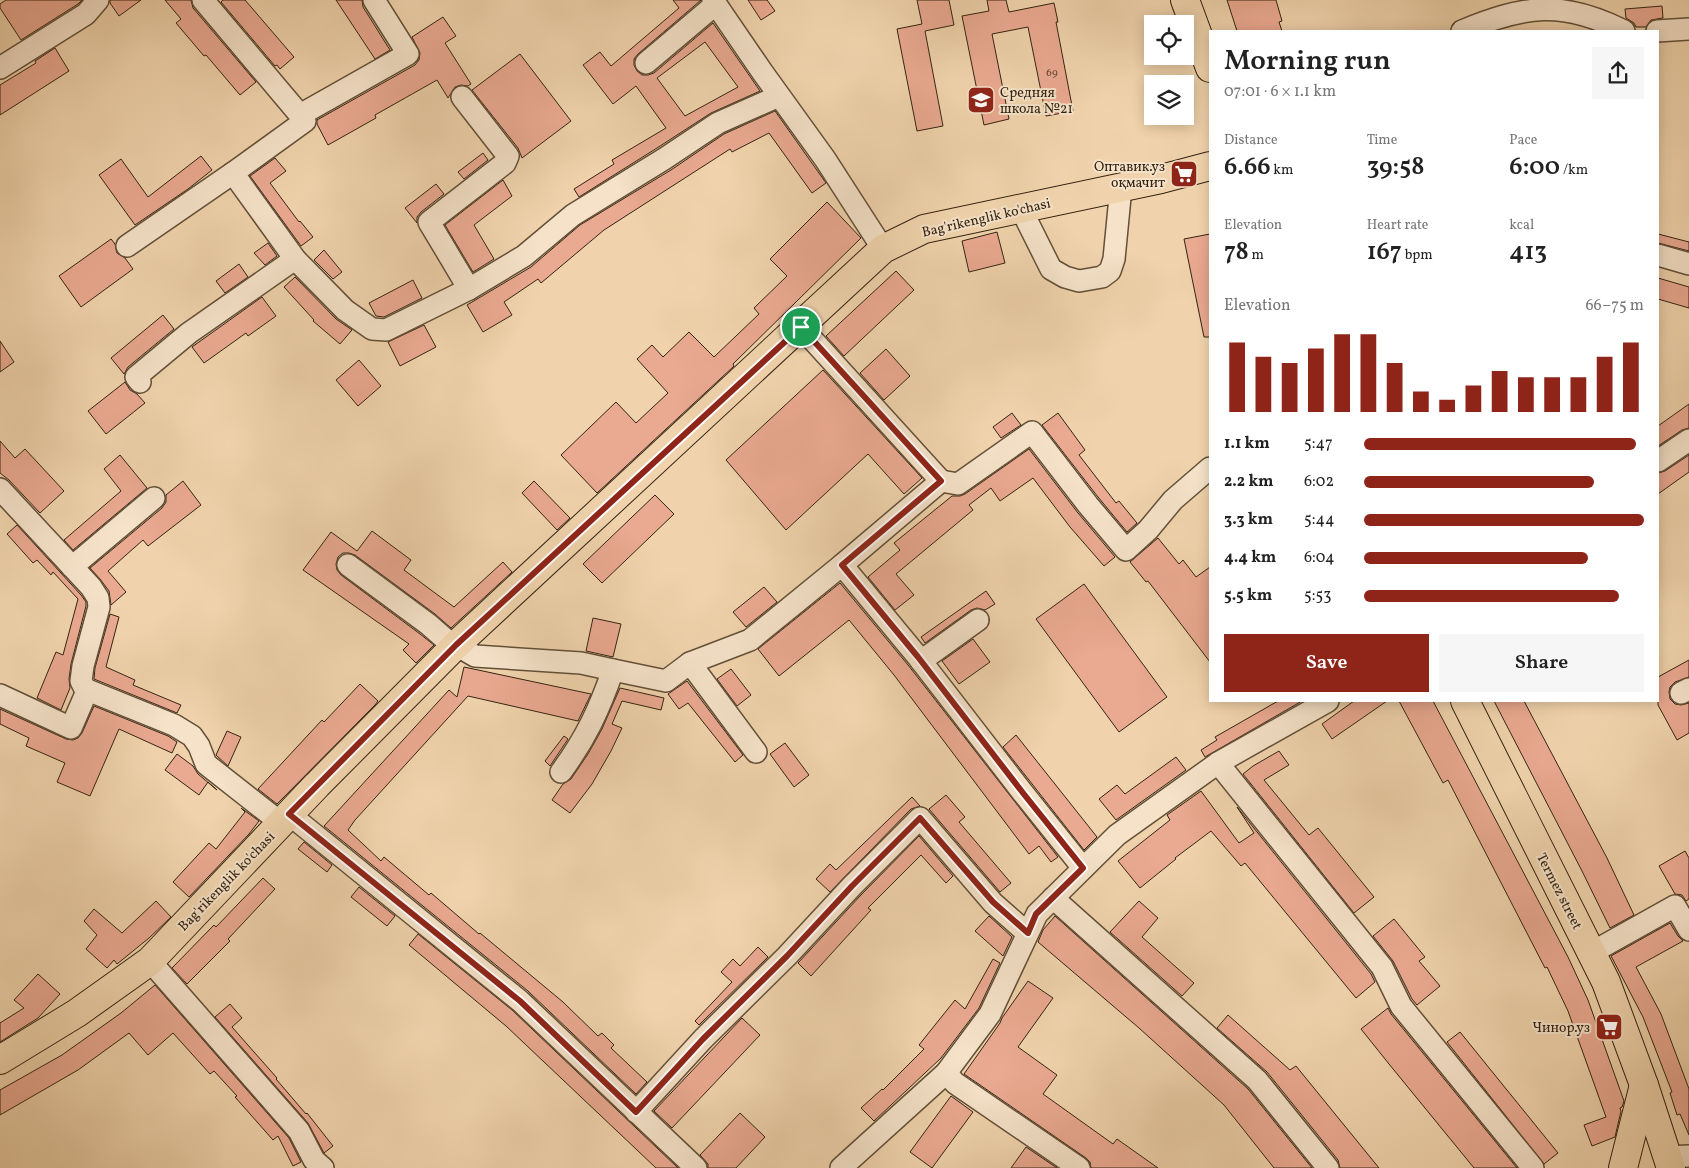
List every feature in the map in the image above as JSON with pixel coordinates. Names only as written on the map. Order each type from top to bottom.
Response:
[{"type":"main road","points":[[1185,0],[1209,65]]},
{"type":"main road","name":"Bag'rikenglik ko'chasi","points":[[0,1060],[77,1013],[150,961],[285,819],[456,645],[801,327],[883,248],[924,229],[1022,209],[1209,166]]},
{"type":"main road","name":"Termez street","points":[[1466,702],[1606,982],[1644,1085],[1675,1160]]},
{"type":"main road","points":[[1623,1168],[1644,1085]]},
{"type":"street","points":[[0,68],[86,14],[98,0]]},
{"type":"street","points":[[127,246],[305,121],[203,0]]},
{"type":"street","points":[[300,114],[408,54],[374,0]]},
{"type":"street","points":[[646,63],[715,2],[779,96],[825,159],[883,248]]},
{"type":"street","points":[[1464,30],[1507,13],[1546,6],[1575,8],[1606,20],[1622,30]]},
{"type":"street","points":[[1659,31],[1689,29]]},
{"type":"street","points":[[233,173],[295,259],[345,310],[372,329],[386,330],[469,290],[524,256],[574,215],[718,123],[779,96]]},
{"type":"street","points":[[462,97],[508,156],[505,163],[429,222],[469,290]]},
{"type":"street","points":[[1022,209],[1051,269],[1065,277],[1079,281],[1102,277],[1110,271],[1114,259],[1121,187]]},
{"type":"street","points":[[1659,255],[1689,264]]},
{"type":"street","points":[[140,382],[136,376],[188,333],[295,259]]},
{"type":"street","points":[[801,327],[941,481],[958,484],[1032,432],[1088,505],[1126,550],[1148,530],[1173,500],[1209,469]]},
{"type":"street","points":[[1659,460],[1689,440]]},
{"type":"street","points":[[348,565],[444,638],[475,656],[580,663],[666,681],[690,663],[750,640],[941,481]]},
{"type":"street","points":[[0,489],[98,598],[99,607],[81,681],[87,690],[174,725],[192,736],[199,746],[206,764],[285,819],[520,1001],[696,1168]]},
{"type":"street","points":[[72,568],[154,498]]},
{"type":"street","points":[[842,565],[921,661],[1083,868]]},
{"type":"street","points":[[921,661],[978,620]]},
{"type":"street","points":[[690,663],[756,752]]},
{"type":"street","points":[[561,772],[586,736],[602,704],[613,670]]},
{"type":"street","points":[[0,695],[70,728],[87,690]]},
{"type":"street","points":[[842,1168],[946,1073],[990,1014],[1036,914],[1117,835],[1218,763],[1326,702]]},
{"type":"street","points":[[1218,763],[1382,967],[1401,1006],[1533,1168]]},
{"type":"street","points":[[636,1112],[703,1039],[787,956],[852,886],[920,818],[993,902],[1028,933]]},
{"type":"street","points":[[1053,898],[1257,1080],[1328,1168]]},
{"type":"street","points":[[1591,953],[1675,906],[1689,930]]},
{"type":"street","points":[[150,961],[299,1131],[314,1160],[323,1168]]},
{"type":"street","points":[[946,1073],[955,1083],[1079,1168]]},
{"type":"building","points":[[6,0],[82,0],[21,40],[0,8],[0,4]]},
{"type":"building","points":[[110,0],[141,0],[119,16]]},
{"type":"building","points":[[165,0],[191,0],[193,8],[256,82],[240,95],[176,23],[181,19]]},
{"type":"building","points":[[223,0],[245,0],[294,57],[280,69],[277,65],[275,66],[221,2]]},
{"type":"building","points":[[336,0],[362,0],[363,7],[390,50],[375,59]]},
{"type":"building","points":[[673,0],[701,0],[638,54],[634,59],[637,71],[642,75],[654,73],[713,23],[760,91],[711,113],[579,197],[574,189],[614,164],[612,160],[666,128],[636,86],[613,104],[583,65],[600,52],[611,66],[679,8]],"holes":[[[705,42],[738,87],[685,116],[657,78]]]},
{"type":"building","points":[[748,0],[767,0],[775,11],[761,20]]},
{"type":"building","points":[[917,0],[949,0],[954,25],[925,31],[943,126],[917,131],[897,29],[922,24]]},
{"type":"building","points":[[987,0],[1006,0],[1009,12],[1054,3],[1073,111],[1046,116],[1028,27],[992,34],[1009,119],[984,125],[962,16],[989,11]]},
{"type":"building","points":[[1227,0],[1276,0],[1282,21],[1279,22],[1282,30],[1237,30]]},
{"type":"building","points":[[1662,6],[1663,18],[1651,20],[1646,27],[1636,27],[1634,23],[1626,18],[1625,9]]},
{"type":"building","points":[[443,17],[456,36],[445,43],[471,84],[455,87],[448,98],[437,80],[375,115],[376,118],[328,145],[317,124],[317,120],[415,65],[419,60],[420,53],[412,37]]},
{"type":"building","points":[[55,48],[69,71],[0,115],[0,85],[36,63],[35,61]]},
{"type":"building","points":[[520,54],[571,121],[522,158],[518,148],[472,90]]},
{"type":"building","points":[[775,111],[826,183],[812,193],[769,133],[732,152],[730,149],[604,230],[541,283],[538,279],[504,302],[512,315],[483,332],[467,305],[531,267],[580,225],[671,170],[724,134]]},
{"type":"building","points":[[483,153],[488,160],[464,179],[458,172]]},
{"type":"building","points":[[201,156],[212,170],[188,189],[135,225],[99,175],[121,159],[148,197]]},
{"type":"building","points":[[275,158],[286,171],[270,183],[299,222],[313,237],[301,246],[250,176]]},
{"type":"building","points":[[503,180],[512,196],[474,225],[494,259],[473,272],[445,225]]},
{"type":"building","points":[[436,184],[444,194],[421,212],[417,217],[417,223],[405,208]]},
{"type":"building","points":[[827,202],[861,238],[733,364],[734,366],[597,493],[561,455],[616,402],[636,423],[668,393],[637,359],[652,345],[663,357],[689,332],[714,357],[759,314],[754,308],[787,276],[770,259]]},
{"type":"building","points":[[997,232],[1005,263],[969,272],[962,241]]},
{"type":"building","points":[[1209,234],[1209,337],[1204,337],[1184,239]]},
{"type":"building","points":[[1659,234],[1689,242],[1689,251],[1659,243]]},
{"type":"building","points":[[111,239],[115,244],[117,253],[125,258],[133,269],[81,307],[59,276]]},
{"type":"building","points":[[268,243],[277,256],[265,265],[254,253]]},
{"type":"building","points":[[324,250],[342,272],[333,279],[314,260]]},
{"type":"building","points":[[239,264],[248,277],[225,293],[216,281]]},
{"type":"building","points":[[896,271],[914,290],[844,356],[826,336]]},
{"type":"building","points":[[295,277],[336,319],[352,330],[340,344],[313,321],[284,287]]},
{"type":"building","points":[[1659,278],[1689,287],[1689,308],[1659,299]]},
{"type":"building","points":[[413,280],[422,298],[384,317],[376,316],[369,303]]},
{"type":"building","points":[[262,297],[276,316],[248,336],[246,333],[204,363],[192,347]]},
{"type":"building","points":[[163,315],[174,329],[128,367],[124,374],[111,358]]},
{"type":"building","points":[[424,325],[436,347],[400,366],[388,342]]},
{"type":"building","points":[[0,341],[14,362],[0,372]]},
{"type":"building","points":[[886,349],[910,376],[884,400],[860,373]]},
{"type":"building","points":[[359,360],[381,386],[358,406],[336,380]]},
{"type":"building","points":[[823,370],[922,478],[904,494],[868,454],[786,530],[726,460]]},
{"type":"building","points":[[125,382],[130,390],[137,394],[145,403],[106,434],[88,411]]},
{"type":"building","points":[[1689,404],[1689,428],[1682,430],[1659,445],[1659,425]]},
{"type":"building","points":[[1012,413],[1021,425],[1001,438],[993,427]]},
{"type":"building","points":[[1058,413],[1085,450],[1079,455],[1116,503],[1119,501],[1137,523],[1127,532],[1042,425]]},
{"type":"building","points":[[0,441],[15,458],[25,449],[64,491],[40,513],[0,473]]},
{"type":"building","points":[[1029,449],[1078,513],[1115,557],[1104,566],[1070,527],[1033,478],[1000,501],[991,488],[969,505],[973,510],[896,574],[914,595],[895,610],[868,577],[900,550],[894,543],[952,496],[965,494]]},
{"type":"building","points":[[120,455],[147,488],[73,550],[64,540],[121,491],[104,469]]},
{"type":"building","points":[[1689,455],[1689,472],[1659,493],[1659,473],[1665,471]]},
{"type":"building","points":[[183,481],[201,505],[148,546],[143,540],[108,571],[126,592],[111,605],[109,591],[90,568],[162,508],[166,502],[166,495]]},
{"type":"building","points":[[534,481],[570,518],[557,530],[522,493]]},
{"type":"building","points":[[655,495],[674,514],[602,583],[583,564]]},
{"type":"building","points":[[17,525],[86,602],[71,664],[70,688],[61,710],[37,698],[56,652],[63,655],[78,599],[53,572],[51,575],[37,560],[33,563],[7,534]]},
{"type":"building","points":[[372,531],[411,560],[404,570],[454,607],[503,562],[512,572],[451,628],[355,555],[343,553],[338,557],[337,570],[341,575],[434,645],[416,663],[403,650],[409,644],[303,570],[331,532],[357,551]]},
{"type":"building","points":[[1158,538],[1179,564],[1183,560],[1196,577],[1209,568],[1209,661],[1148,581],[1146,582],[1130,562]]},
{"type":"building","points":[[840,583],[908,665],[1058,857],[1051,862],[1039,846],[1029,854],[894,675],[849,620],[779,676],[758,649]]},
{"type":"building","points":[[1084,584],[1167,697],[1119,732],[1036,619]]},
{"type":"building","points":[[764,587],[777,602],[746,627],[733,612]]},
{"type":"building","points":[[986,591],[995,604],[985,610],[977,608],[971,610],[925,643],[921,637]]},
{"type":"building","points":[[110,614],[119,617],[106,667],[135,680],[133,685],[181,705],[177,713],[94,679],[95,668]]},
{"type":"building","points":[[593,618],[621,624],[613,657],[586,651]]},
{"type":"building","points":[[973,639],[990,662],[959,684],[942,661]]},
{"type":"building","points":[[1689,660],[1689,677],[1675,682],[1670,687],[1669,692],[1670,699],[1675,704],[1689,703],[1689,733],[1677,740],[1658,705],[1659,676]]},
{"type":"building","points":[[464,667],[591,694],[578,721],[468,696],[348,830],[381,861],[384,857],[429,895],[431,893],[480,933],[563,1002],[598,1036],[602,1033],[614,1045],[611,1048],[647,1082],[636,1094],[528,991],[324,826],[449,690],[457,697]]},
{"type":"building","points":[[731,669],[751,695],[737,706],[717,679]]},
{"type":"building","points":[[687,681],[743,755],[735,762],[688,703],[679,709],[668,694]]},
{"type":"building","points":[[360,684],[378,701],[375,705],[277,804],[258,789],[322,720],[324,722]]},
{"type":"building","points":[[620,688],[664,698],[661,710],[622,701],[612,724],[622,728],[592,784],[570,813],[552,800],[563,784],[571,779],[588,754],[602,729]]},
{"type":"building","points":[[1276,702],[1300,702],[1205,757],[1201,750],[1217,740],[1215,737]]},
{"type":"building","points":[[1353,702],[1386,702],[1332,739],[1322,724]]},
{"type":"building","points":[[1400,702],[1434,702],[1568,957],[1588,1000],[1624,1101],[1620,1108],[1615,1137],[1592,1146],[1584,1125],[1606,1117],[1568,1011],[1547,967],[1545,968],[1448,780],[1443,783]]},
{"type":"building","points":[[1495,702],[1525,702],[1607,858],[1634,915],[1610,928]]},
{"type":"building","points":[[94,706],[168,736],[177,742],[172,753],[119,729],[90,796],[57,782],[65,763],[26,746],[29,738],[0,724],[0,709],[66,739],[73,740],[82,733]]},
{"type":"building","points":[[227,731],[241,737],[228,766],[216,755]]},
{"type":"building","points":[[1016,735],[1097,837],[1084,850],[1003,747]]},
{"type":"building","points":[[564,736],[568,739],[550,766],[545,761]]},
{"type":"building","points":[[785,743],[809,775],[794,787],[770,754]]},
{"type":"building","points":[[1279,751],[1289,765],[1264,780],[1309,835],[1318,828],[1374,897],[1354,913],[1243,774]]},
{"type":"building","points":[[177,754],[193,766],[198,774],[208,782],[199,795],[165,770]]},
{"type":"building","points":[[1176,757],[1186,770],[1116,820],[1099,799],[1117,785],[1125,794]]},
{"type":"building","points":[[1201,791],[1239,843],[1254,833],[1237,807],[1371,974],[1375,982],[1356,998],[1245,863],[1241,866],[1211,831],[1140,888],[1118,861],[1170,820],[1167,815]]},
{"type":"building","points":[[946,795],[965,817],[959,822],[1011,883],[1000,892],[929,809]]},
{"type":"building","points":[[912,797],[920,806],[911,809],[830,892],[816,879],[830,864],[836,870]]},
{"type":"building","points":[[241,808],[259,821],[189,897],[173,882],[209,843],[216,849],[245,812]]},
{"type":"building","points":[[919,836],[953,876],[946,883],[921,855],[868,908],[871,910],[811,976],[798,963]]},
{"type":"building","points":[[304,842],[332,865],[327,872],[298,849]]},
{"type":"building","points":[[1685,851],[1689,858],[1689,899],[1686,901],[1682,895],[1675,894],[1659,866]]},
{"type":"building","points":[[263,878],[275,889],[228,939],[230,941],[187,984],[172,968],[214,925],[216,927]]},
{"type":"building","points":[[359,887],[395,916],[387,926],[351,897]]},
{"type":"building","points":[[156,901],[171,917],[117,964],[114,960],[107,968],[86,949],[97,935],[84,921],[94,909],[122,933]]},
{"type":"building","points":[[1139,901],[1158,918],[1142,937],[1194,983],[1182,996],[1110,932]]},
{"type":"building","points":[[989,916],[1012,937],[1003,956],[975,931]]},
{"type":"building","points":[[1055,916],[1248,1089],[1312,1168],[1274,1168],[1224,1105],[1139,1028],[1038,942],[1043,930]]},
{"type":"building","points":[[1394,919],[1425,957],[1419,961],[1440,986],[1417,1005],[1412,999],[1393,961],[1373,936]]},
{"type":"building","points":[[1670,923],[1683,941],[1636,967],[1661,1014],[1689,1089],[1689,1135],[1680,1114],[1677,1115],[1670,1093],[1672,1092],[1643,1017],[1611,956]]},
{"type":"building","points":[[418,934],[512,1010],[678,1168],[656,1168],[506,1026],[409,945]]},
{"type":"building","points":[[758,947],[768,957],[699,1025],[695,1021],[732,982],[721,972],[733,959],[740,966]]},
{"type":"building","points":[[993,959],[1000,963],[979,1008],[941,1058],[874,1121],[861,1108],[883,1090],[924,1049],[919,1045],[955,1000],[965,1009]]},
{"type":"building","points":[[38,974],[60,994],[38,1018],[0,1042],[0,1023],[24,1008],[14,1000]]},
{"type":"building","points":[[1028,981],[1053,998],[1018,1047],[1057,1075],[1043,1094],[1113,1144],[1117,1139],[1158,1168],[1091,1168],[1090,1162],[1086,1158],[964,1074]]},
{"type":"building","points":[[155,985],[289,1138],[301,1162],[293,1166],[278,1136],[273,1140],[214,1071],[210,1074],[173,1033],[148,1055],[129,1033],[78,1070],[0,1115],[0,1090],[62,1055],[121,1013]]},
{"type":"building","points":[[230,1004],[242,1018],[232,1027],[307,1113],[333,1146],[324,1153],[308,1123],[215,1017]]},
{"type":"building","points":[[1388,1008],[1517,1168],[1474,1168],[1389,1064],[1361,1029]]},
{"type":"building","points":[[1228,1015],[1290,1070],[1296,1066],[1379,1168],[1340,1168],[1338,1160],[1267,1072],[1217,1028]]},
{"type":"building","points":[[742,1018],[760,1035],[672,1128],[654,1111]]},
{"type":"building","points":[[1460,1032],[1558,1153],[1544,1164],[1447,1042]]},
{"type":"building","points":[[951,1096],[973,1112],[932,1168],[910,1152]]},
{"type":"building","points":[[740,1113],[765,1137],[736,1168],[708,1168],[708,1164],[700,1155]]},
{"type":"building","points":[[1026,1147],[1057,1168],[1011,1168]]},
{"type":"place","name":"Средняя школа №21","points":[[981,100]]},
{"type":"place","name":"Оптавик.уз оқмачит","points":[[1184,174]]},
{"type":"place","name":"Чинор.уз","points":[[1609,1027]]},
{"type":"route","points":[[801,327],[941,481],[842,565],[918,657],[1083,868],[1036,914],[1028,933],[993,902],[920,818],[852,886],[787,956],[703,1039],[636,1112],[520,1001],[289,814],[456,645],[801,327]]}]
